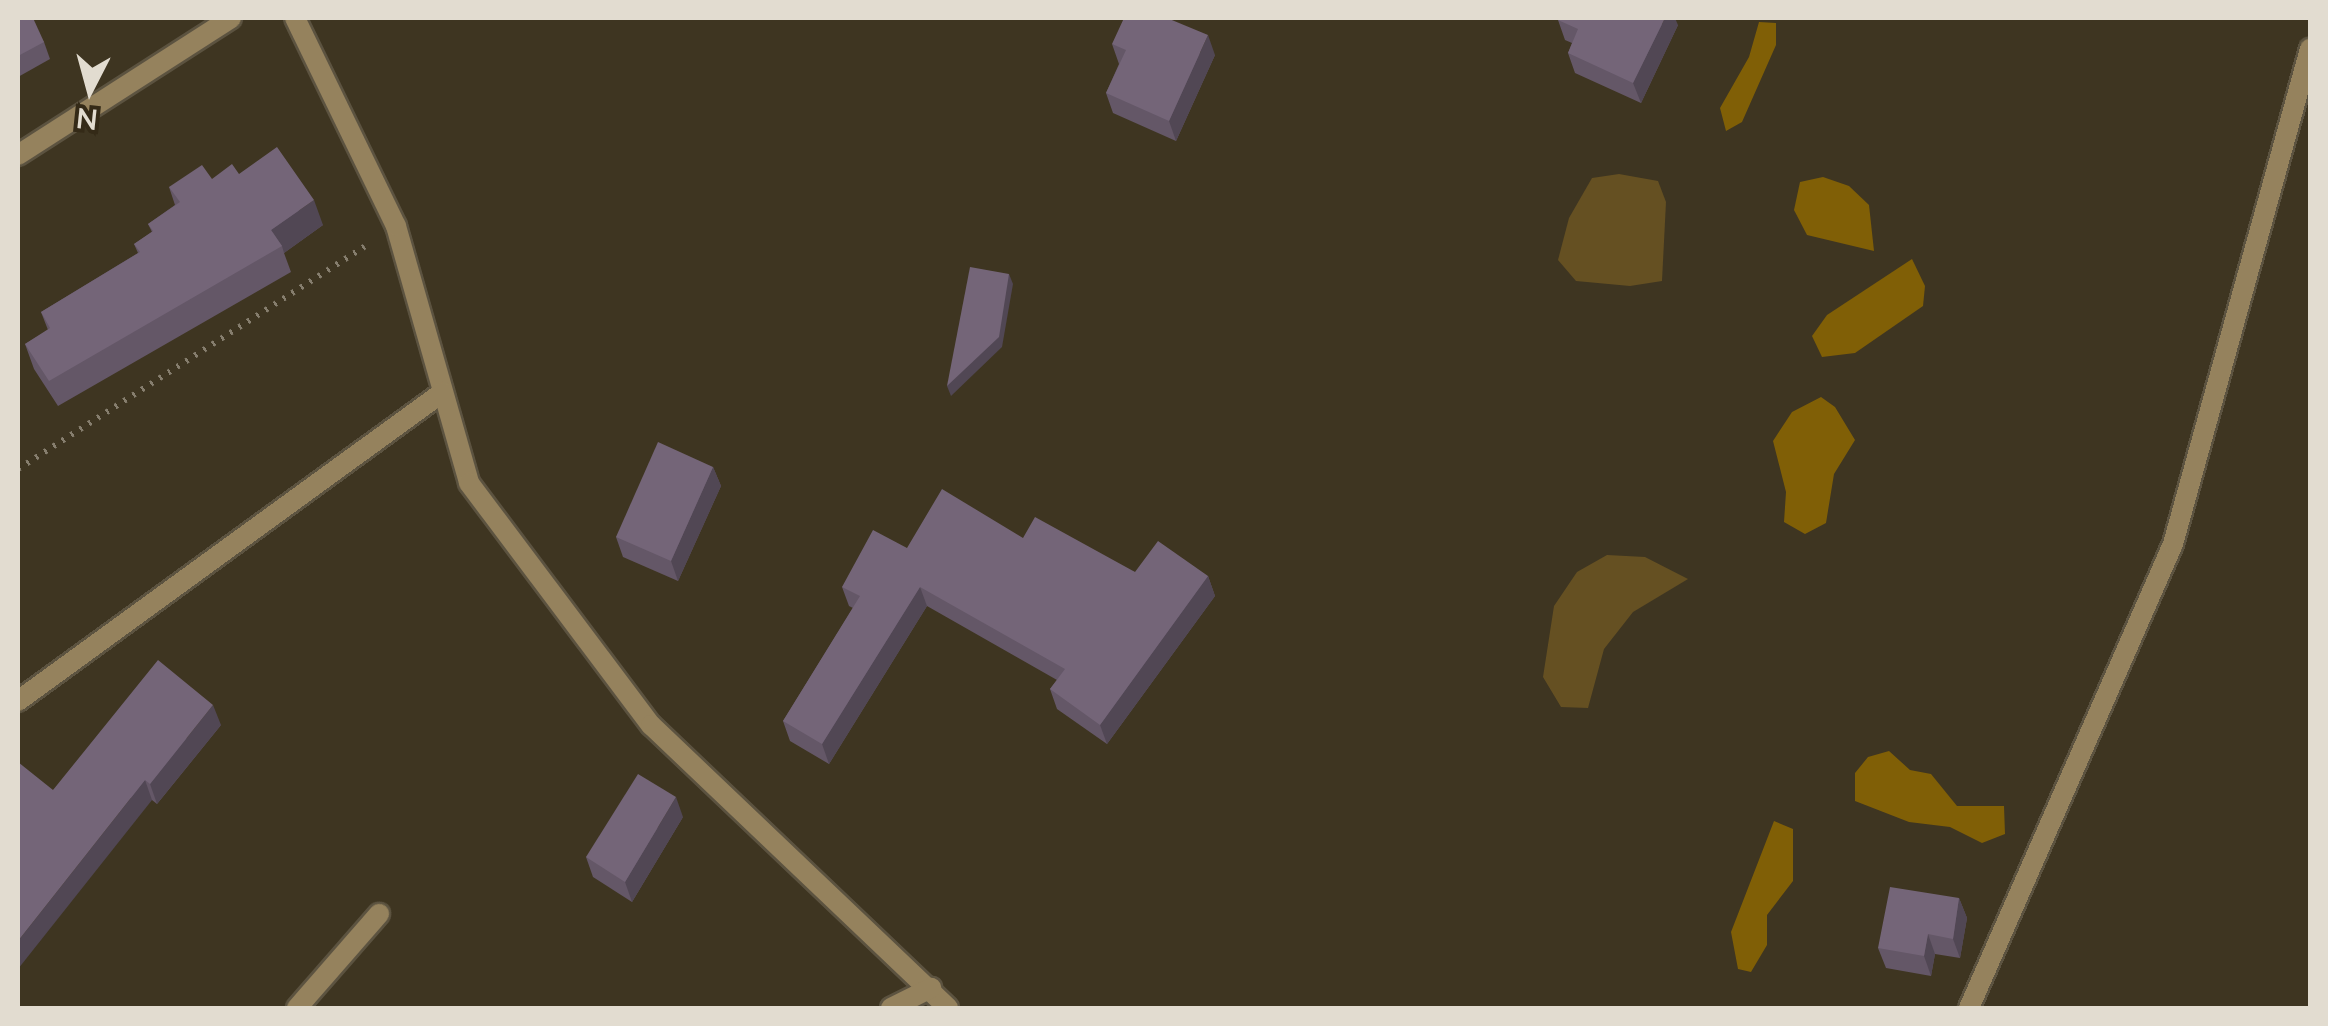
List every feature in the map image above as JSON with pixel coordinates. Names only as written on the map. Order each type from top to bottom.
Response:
[{"type":"street","points":[[18,155],[232,18]]},
{"type":"street","points":[[295,18],[396,226],[469,484],[652,725],[948,1008]]},
{"type":"street","points":[[1969,1008],[2173,544],[2310,49]]},
{"type":"street","points":[[18,702],[443,392]]},
{"type":"street","points":[[296,1008],[379,914]]},
{"type":"street","points":[[892,1008],[931,988]]},
{"type":"path","points":[[18,469],[396,226]]},
{"type":"shaded area","points":[[1759,22],[1776,23],[1776,45],[1742,122],[1726,131],[1720,108],[1749,57]]},
{"type":"shaded area","points":[[1619,174],[1658,181],[1666,202],[1662,281],[1630,286],[1576,281],[1558,260],[1569,218],[1592,178]]},
{"type":"shaded area","points":[[1823,177],[1849,186],[1869,205],[1874,251],[1807,235],[1794,210],[1800,182]]},
{"type":"shaded area","points":[[1912,259],[1925,286],[1923,306],[1855,353],[1822,357],[1812,336],[1827,315]]},
{"type":"shaded area","points":[[1821,397],[1835,407],[1855,440],[1834,474],[1826,523],[1805,534],[1784,522],[1786,492],[1773,441],[1792,412]]},
{"type":"shaded area","points":[[1607,555],[1645,557],[1688,579],[1633,612],[1604,649],[1588,708],[1561,707],[1543,677],[1554,606],[1577,572]]},
{"type":"shaded area","points":[[1889,751],[1910,770],[1931,774],[1957,806],[2004,806],[2005,834],[1982,843],[1950,827],[1909,822],[1855,801],[1855,773],[1868,757]]},
{"type":"shaded area","points":[[1774,821],[1793,829],[1793,881],[1767,915],[1767,945],[1751,972],[1738,969],[1731,932]]},
{"type":"building","points":[[18,18],[33,18],[44,42],[18,56]]},
{"type":"building","points":[[1124,18],[1167,18],[1208,35],[1169,121],[1106,93],[1126,50],[1112,44]]},
{"type":"building","points":[[1559,18],[1665,18],[1633,83],[1568,53],[1578,29]]},
{"type":"building","points":[[277,147],[314,200],[271,230],[282,246],[49,381],[25,344],[50,328],[41,312],[140,252],[134,244],[153,231],[148,224],[180,202],[169,187],[202,165],[212,179],[232,164],[239,174]]},
{"type":"building","points":[[970,267],[1009,274],[999,337],[947,386]]},
{"type":"building","points":[[658,442],[713,467],[671,561],[616,537]]},
{"type":"building","points":[[942,489],[1023,538],[1035,517],[1135,572],[1158,541],[1208,576],[1100,725],[1050,689],[1065,669],[920,587],[822,744],[783,721],[860,596],[842,587],[873,530],[907,548]]},
{"type":"building","points":[[158,660],[213,705],[150,784],[145,780],[18,941],[18,762],[53,790]]},
{"type":"building","points":[[638,774],[676,797],[625,882],[586,857]]},
{"type":"building","points":[[1890,887],[1959,898],[1953,939],[1928,934],[1924,956],[1878,948]]}]
